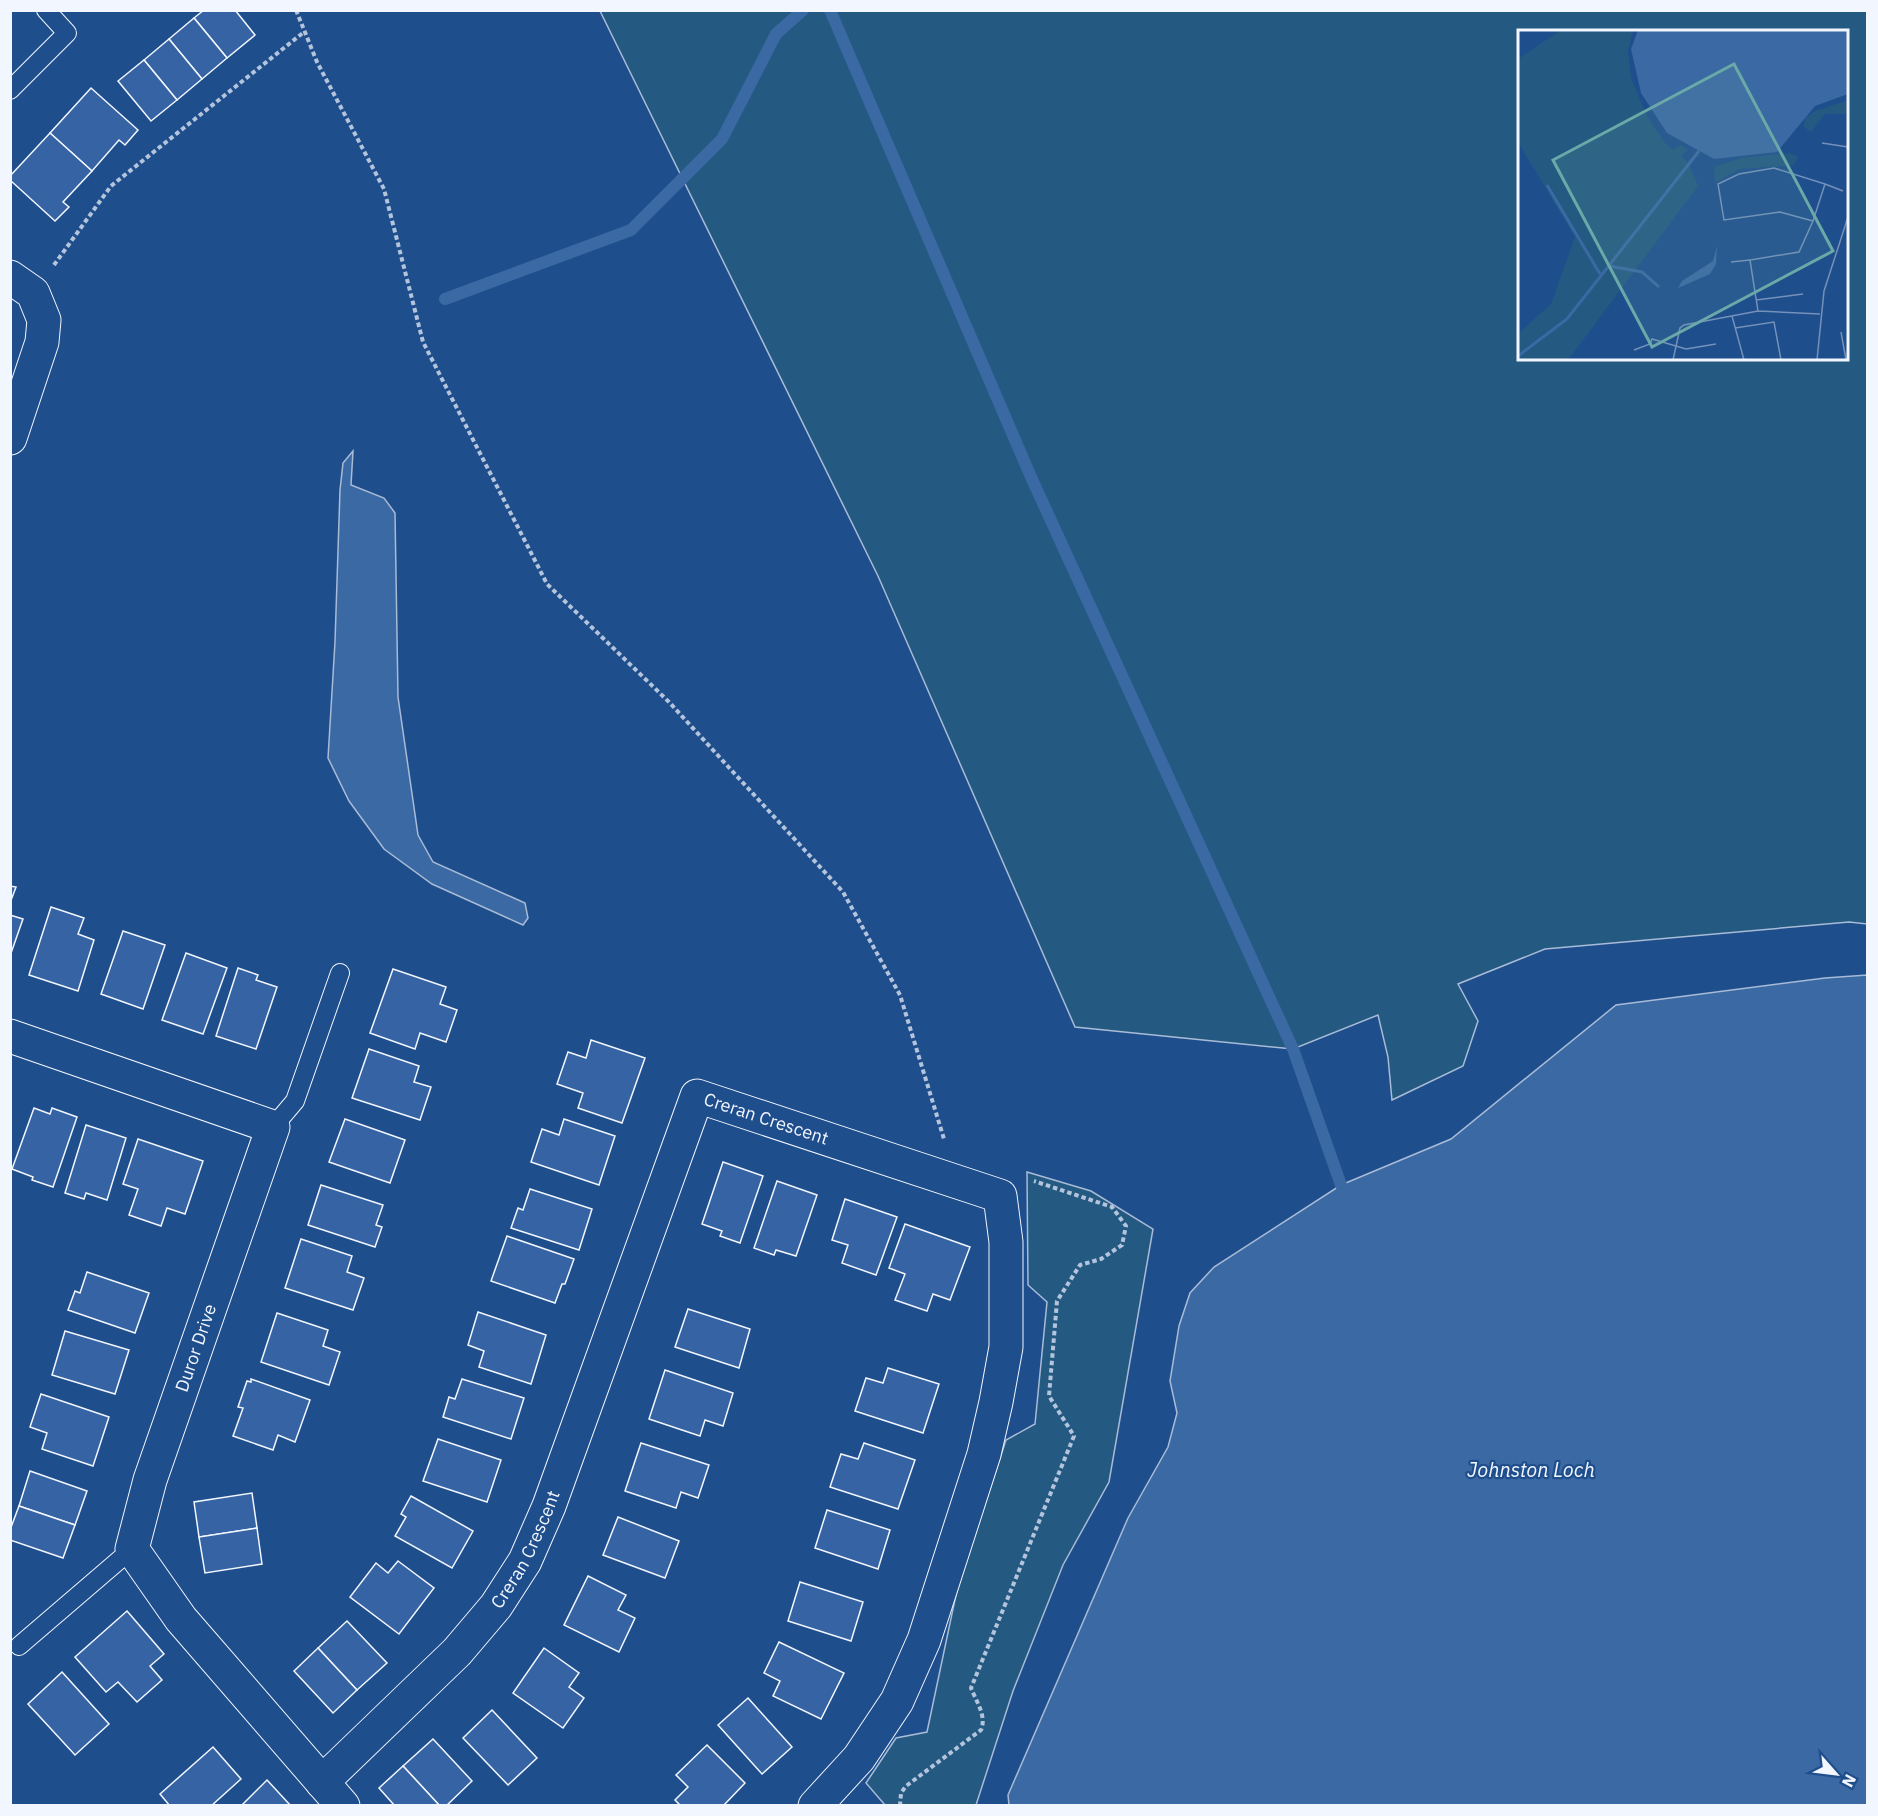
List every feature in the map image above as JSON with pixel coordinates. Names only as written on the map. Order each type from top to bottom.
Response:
[{"type":"street","points":[[10,438],[42,342],[44,320],[22,285]]},
{"type":"street","points":[[10,1036],[273,1127]]},
{"type":"street","name":"Creran Crescent","points":[[332,1794],[496,1606],[525,1561],[549,1506],[697,1096],[1000,1196]]},
{"type":"street","name":"Duror Drive","points":[[132,1549],[150,1480],[273,1127]]},
{"type":"street","points":[[815,1806],[859,1758],[897,1701],[924,1640],[984,1454],[1006,1347],[1006,1242],[1000,1196]]},
{"type":"street","points":[[132,1549],[181,1619],[332,1794]]},
{"type":"lane","points":[[10,90],[67,33],[46,10]]},
{"type":"lane","points":[[273,1127],[296,1101],[339,973]]},
{"type":"lane","points":[[19,1646],[132,1549]]},
{"type":"path","points":[[296,10],[317,62],[384,189],[423,342],[547,584],[669,702],[843,892],[900,995],[957,1181]]},
{"type":"path","points":[[22,285],[111,186],[304,32]]},
{"type":"path","points":[[900,1806],[906,1786],[981,1730],[984,1724],[984,1718],[971,1688],[1074,1436],[1050,1396],[1057,1301],[1080,1265],[1101,1258],[1122,1245],[1126,1226],[1112,1206],[1028,1179],[1000,1196]]},
{"type":"shaded area","points":[[600,11],[1867,11],[1867,924],[1849,922],[1545,949],[1458,984],[1478,1021],[1463,1066],[1392,1100],[1388,1057],[1378,1015],[1293,1049],[1075,1027],[878,576]]},
{"type":"shaded area","points":[[1027,1172],[1091,1191],[1153,1229],[1109,1482],[1063,1565],[1013,1691],[976,1805],[885,1805],[866,1783],[896,1738],[927,1732],[957,1590],[1006,1440],[1035,1424],[1047,1302],[1028,1285]]},
{"type":"water","points":[[353,451],[351,485],[384,498],[395,513],[398,697],[418,835],[433,862],[525,903],[528,918],[523,925],[432,884],[384,849],[349,801],[328,758],[335,642],[340,490],[343,463]]},
{"type":"water","name":"Johnston Loch","points":[[1867,975],[1867,1805],[1009,1805],[1008,1795],[1128,1518],[1168,1447],[1177,1413],[1170,1381],[1179,1326],[1190,1293],[1214,1267],[1341,1185],[1451,1139],[1616,1005],[1825,978]]},
{"type":"building","points":[[204,10],[235,10],[255,35],[227,58],[194,18]]},
{"type":"building","points":[[194,18],[227,58],[202,79],[169,39]]},
{"type":"building","points":[[169,39],[202,79],[177,100],[144,60]]},
{"type":"building","points":[[144,60],[177,100],[151,121],[118,81]]},
{"type":"building","points":[[91,88],[138,130],[125,145],[119,140],[92,171],[50,133]]},
{"type":"building","points":[[50,133],[92,171],[63,202],[69,207],[55,221],[10,180],[10,176]]},
{"type":"building","points":[[10,886],[16,887],[10,903]]},
{"type":"building","points":[[51,907],[84,918],[78,934],[94,940],[78,991],[29,975]]},
{"type":"building","points":[[10,915],[23,919],[10,956]]},
{"type":"building","points":[[123,931],[165,945],[143,1009],[101,994]]},
{"type":"building","points":[[186,953],[227,968],[203,1034],[162,1020]]},
{"type":"building","points":[[238,968],[258,975],[256,980],[277,987],[256,1049],[216,1036]]},
{"type":"building","points":[[393,969],[446,987],[440,1004],[457,1010],[446,1042],[420,1033],[415,1049],[370,1033]]},
{"type":"building","points":[[591,1040],[645,1058],[622,1123],[578,1108],[583,1093],[557,1084],[568,1052],[586,1058]]},
{"type":"building","points":[[369,1049],[419,1066],[414,1082],[431,1087],[420,1120],[352,1098]]},
{"type":"building","points":[[34,1108],[50,1114],[52,1108],[77,1117],[53,1187],[32,1180],[33,1177],[12,1169]]},
{"type":"building","points":[[345,1119],[405,1140],[390,1183],[329,1162]]},
{"type":"building","points":[[564,1119],[615,1136],[599,1185],[531,1162],[542,1129],[559,1135]]},
{"type":"building","points":[[86,1125],[126,1138],[107,1200],[86,1193],[84,1199],[65,1193]]},
{"type":"building","points":[[138,1139],[203,1161],[185,1214],[167,1208],[161,1226],[129,1215],[138,1189],[123,1184]]},
{"type":"building","points":[[723,1162],[763,1176],[740,1243],[720,1236],[722,1231],[702,1224]]},
{"type":"building","points":[[777,1181],[817,1195],[796,1256],[776,1250],[774,1255],[754,1248]]},
{"type":"building","points":[[321,1185],[383,1205],[376,1225],[382,1227],[375,1247],[308,1225]]},
{"type":"building","points":[[530,1189],[592,1209],[579,1250],[511,1228],[518,1208],[523,1210]]},
{"type":"building","points":[[845,1199],[897,1217],[876,1275],[842,1263],[848,1245],[832,1240]]},
{"type":"building","points":[[905,1224],[970,1247],[950,1300],[933,1294],[927,1311],[895,1300],[905,1274],[889,1268]]},
{"type":"building","points":[[507,1236],[574,1259],[555,1303],[491,1281]]},
{"type":"building","points":[[301,1239],[352,1256],[347,1272],[364,1278],[353,1310],[285,1288]]},
{"type":"building","points":[[87,1272],[149,1293],[135,1333],[68,1310],[75,1291],[80,1293]]},
{"type":"building","points":[[688,1309],[750,1329],[739,1368],[675,1347]]},
{"type":"building","points":[[478,1312],[546,1335],[531,1384],[479,1367],[484,1351],[468,1345]]},
{"type":"building","points":[[277,1313],[328,1330],[323,1346],[340,1352],[329,1385],[261,1362]]},
{"type":"building","points":[[65,1331],[129,1350],[115,1394],[52,1375]]},
{"type":"building","points":[[888,1368],[939,1384],[923,1433],[855,1411],[866,1378],[883,1383]]},
{"type":"building","points":[[665,1370],[733,1393],[723,1426],[705,1420],[700,1436],[649,1419]]},
{"type":"building","points":[[251,1379],[310,1400],[295,1442],[278,1435],[273,1450],[233,1436],[243,1408],[238,1407],[247,1381],[251,1382]]},
{"type":"building","points":[[462,1379],[524,1398],[511,1439],[443,1417],[449,1397],[455,1399]]},
{"type":"building","points":[[41,1394],[109,1417],[93,1466],[42,1449],[47,1433],[30,1427]]},
{"type":"building","points":[[438,1439],[501,1460],[487,1502],[423,1481]]},
{"type":"building","points":[[641,1443],[709,1465],[698,1498],[681,1492],[676,1508],[625,1491]]},
{"type":"building","points":[[864,1443],[915,1460],[898,1509],[830,1487],[841,1454],[858,1459]]},
{"type":"building","points":[[30,1471],[87,1491],[75,1525],[19,1506]]},
{"type":"building","points":[[252,1493],[257,1528],[199,1537],[194,1502]]},
{"type":"building","points":[[411,1496],[473,1531],[452,1568],[395,1536],[406,1517],[401,1514]]},
{"type":"building","points":[[19,1506],[75,1525],[63,1558],[10,1540],[10,1530]]},
{"type":"building","points":[[827,1510],[890,1530],[878,1569],[815,1548]]},
{"type":"building","points":[[618,1517],[679,1541],[665,1578],[603,1555]]},
{"type":"building","points":[[257,1528],[262,1564],[205,1573],[199,1537]]},
{"type":"building","points":[[398,1561],[434,1588],[399,1634],[350,1597],[376,1563],[388,1573]]},
{"type":"building","points":[[588,1576],[626,1595],[618,1610],[635,1618],[619,1652],[564,1625]]},
{"type":"building","points":[[800,1582],[863,1602],[851,1641],[788,1621]]},
{"type":"building","points":[[127,1611],[164,1654],[150,1666],[162,1680],[137,1702],[118,1682],[106,1692],[75,1657]]},
{"type":"building","points":[[347,1621],[387,1663],[357,1690],[318,1648]]},
{"type":"building","points":[[779,1642],[844,1673],[821,1719],[773,1696],[780,1681],[764,1673]]},
{"type":"building","points":[[318,1648],[357,1690],[333,1713],[294,1671]]},
{"type":"building","points":[[544,1648],[579,1673],[569,1687],[584,1698],[563,1728],[513,1693]]},
{"type":"building","points":[[62,1672],[109,1724],[75,1755],[28,1704]]},
{"type":"building","points":[[748,1698],[792,1747],[762,1774],[718,1725]]},
{"type":"building","points":[[492,1710],[537,1758],[508,1785],[463,1738]]},
{"type":"building","points":[[433,1739],[472,1781],[446,1806],[440,1806],[403,1766]]},
{"type":"building","points":[[707,1745],[745,1783],[723,1806],[681,1806],[675,1800],[688,1787],[676,1775]]},
{"type":"building","points":[[213,1747],[241,1779],[211,1806],[170,1806],[160,1794]]},
{"type":"building","points":[[403,1766],[440,1806],[395,1806],[379,1788]]},
{"type":"building","points":[[267,1780],[291,1806],[241,1806]]},
{"type":"waterway","points":[[445,299],[631,230],[722,139],[776,34],[803,10]]},
{"type":"waterway","points":[[830,10],[1031,477],[1293,1049],[1341,1185]]}]
